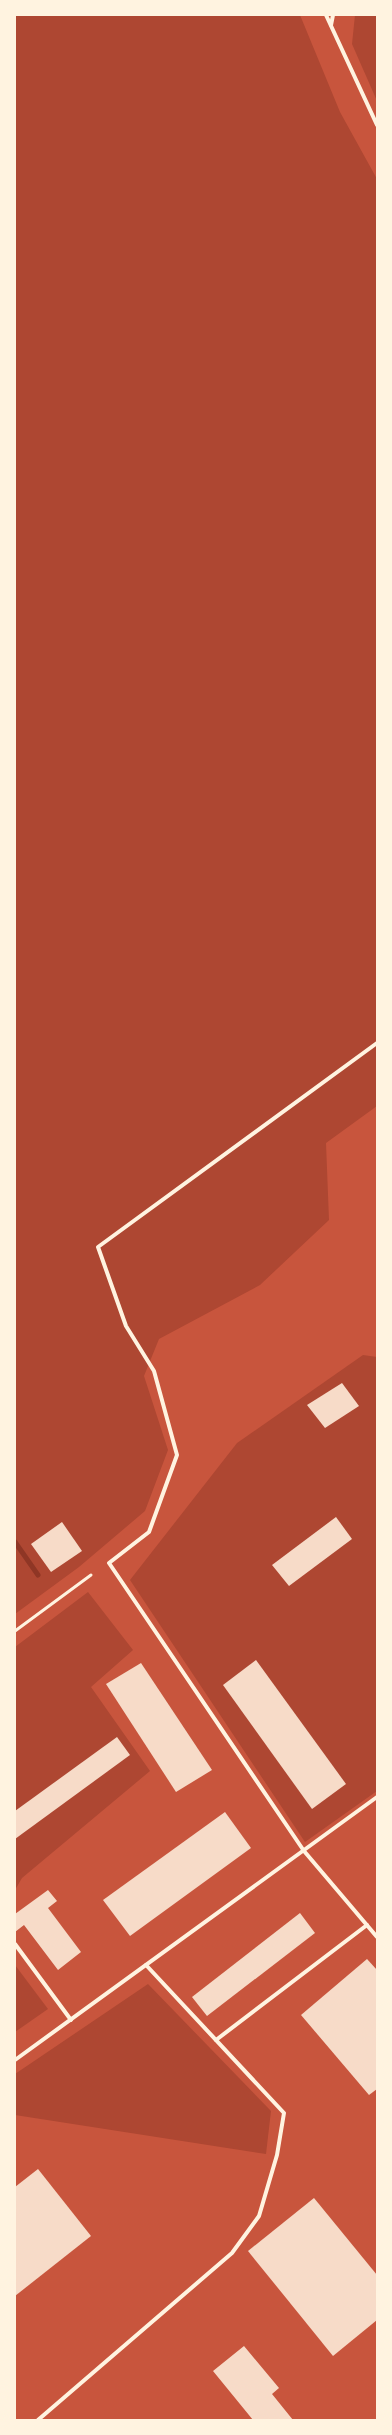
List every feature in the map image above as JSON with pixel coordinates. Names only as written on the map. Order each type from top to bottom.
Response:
[{"type":"lane","points":[[326,15],[377,125]]},
{"type":"lane","points":[[330,25],[333,15]]},
{"type":"lane","points":[[377,1043],[98,1247],[126,1326],[154,1371],[177,1455],[149,1532],[109,1563],[304,1851],[377,1937]]},
{"type":"lane","points":[[15,2060],[377,1797]]},
{"type":"lane","points":[[216,2040],[367,1925]]},
{"type":"lane","points":[[15,1944],[71,2020]]},
{"type":"lane","points":[[38,2420],[232,2253],[259,2216],[277,2155],[284,2113],[146,1965]]},
{"type":"path","points":[[15,1631],[91,1575]]},
{"type":"shaded area","points":[[15,15],[300,15],[340,112],[377,179],[377,1106],[326,1143],[329,1220],[260,1285],[159,1339],[144,1376],[168,1450],[145,1511],[79,1567],[15,1614]]},
{"type":"shaded area","points":[[355,15],[377,15],[377,101],[352,44]]},
{"type":"shaded area","points":[[363,1355],[377,1357],[377,1791],[305,1842],[130,1580],[237,1443]]},
{"type":"shaded area","points":[[88,1592],[133,1650],[91,1687],[150,1771],[22,1878],[15,1890],[15,1647]]},
{"type":"shaded area","points":[[15,1965],[48,2009],[15,2032]]},
{"type":"shaded area","points":[[148,1984],[271,2111],[266,2154],[15,2115],[15,2074]]},
{"type":"building","points":[[342,1383],[359,1406],[325,1428],[307,1405]]},
{"type":"building","points":[[336,1517],[352,1539],[289,1586],[272,1565]]},
{"type":"building","points":[[62,1522],[82,1551],[51,1572],[31,1544]]},
{"type":"building","points":[[256,1660],[346,1784],[312,1809],[223,1685]]},
{"type":"building","points":[[141,1663],[212,1770],[176,1792],[106,1684]]},
{"type":"building","points":[[117,1737],[130,1755],[15,1839],[15,1811]]},
{"type":"building","points":[[225,1812],[251,1848],[130,1936],[103,1900]]},
{"type":"building","points":[[48,1890],[57,1901],[48,1908],[81,1952],[58,1970],[24,1925],[15,1932],[15,1914]]},
{"type":"building","points":[[300,1913],[315,1933],[207,2016],[192,1997]]},
{"type":"building","points":[[367,1959],[377,1970],[377,2089],[369,2095],[301,2015]]},
{"type":"building","points":[[38,2169],[91,2236],[15,2296],[15,2187]]},
{"type":"building","points":[[314,2198],[377,2275],[377,2320],[333,2356],[248,2251]]},
{"type":"building","points":[[244,2346],[279,2388],[272,2394],[293,2420],[253,2420],[213,2371]]},
{"type":"waterway","points":[[15,1542],[38,1575]]}]
